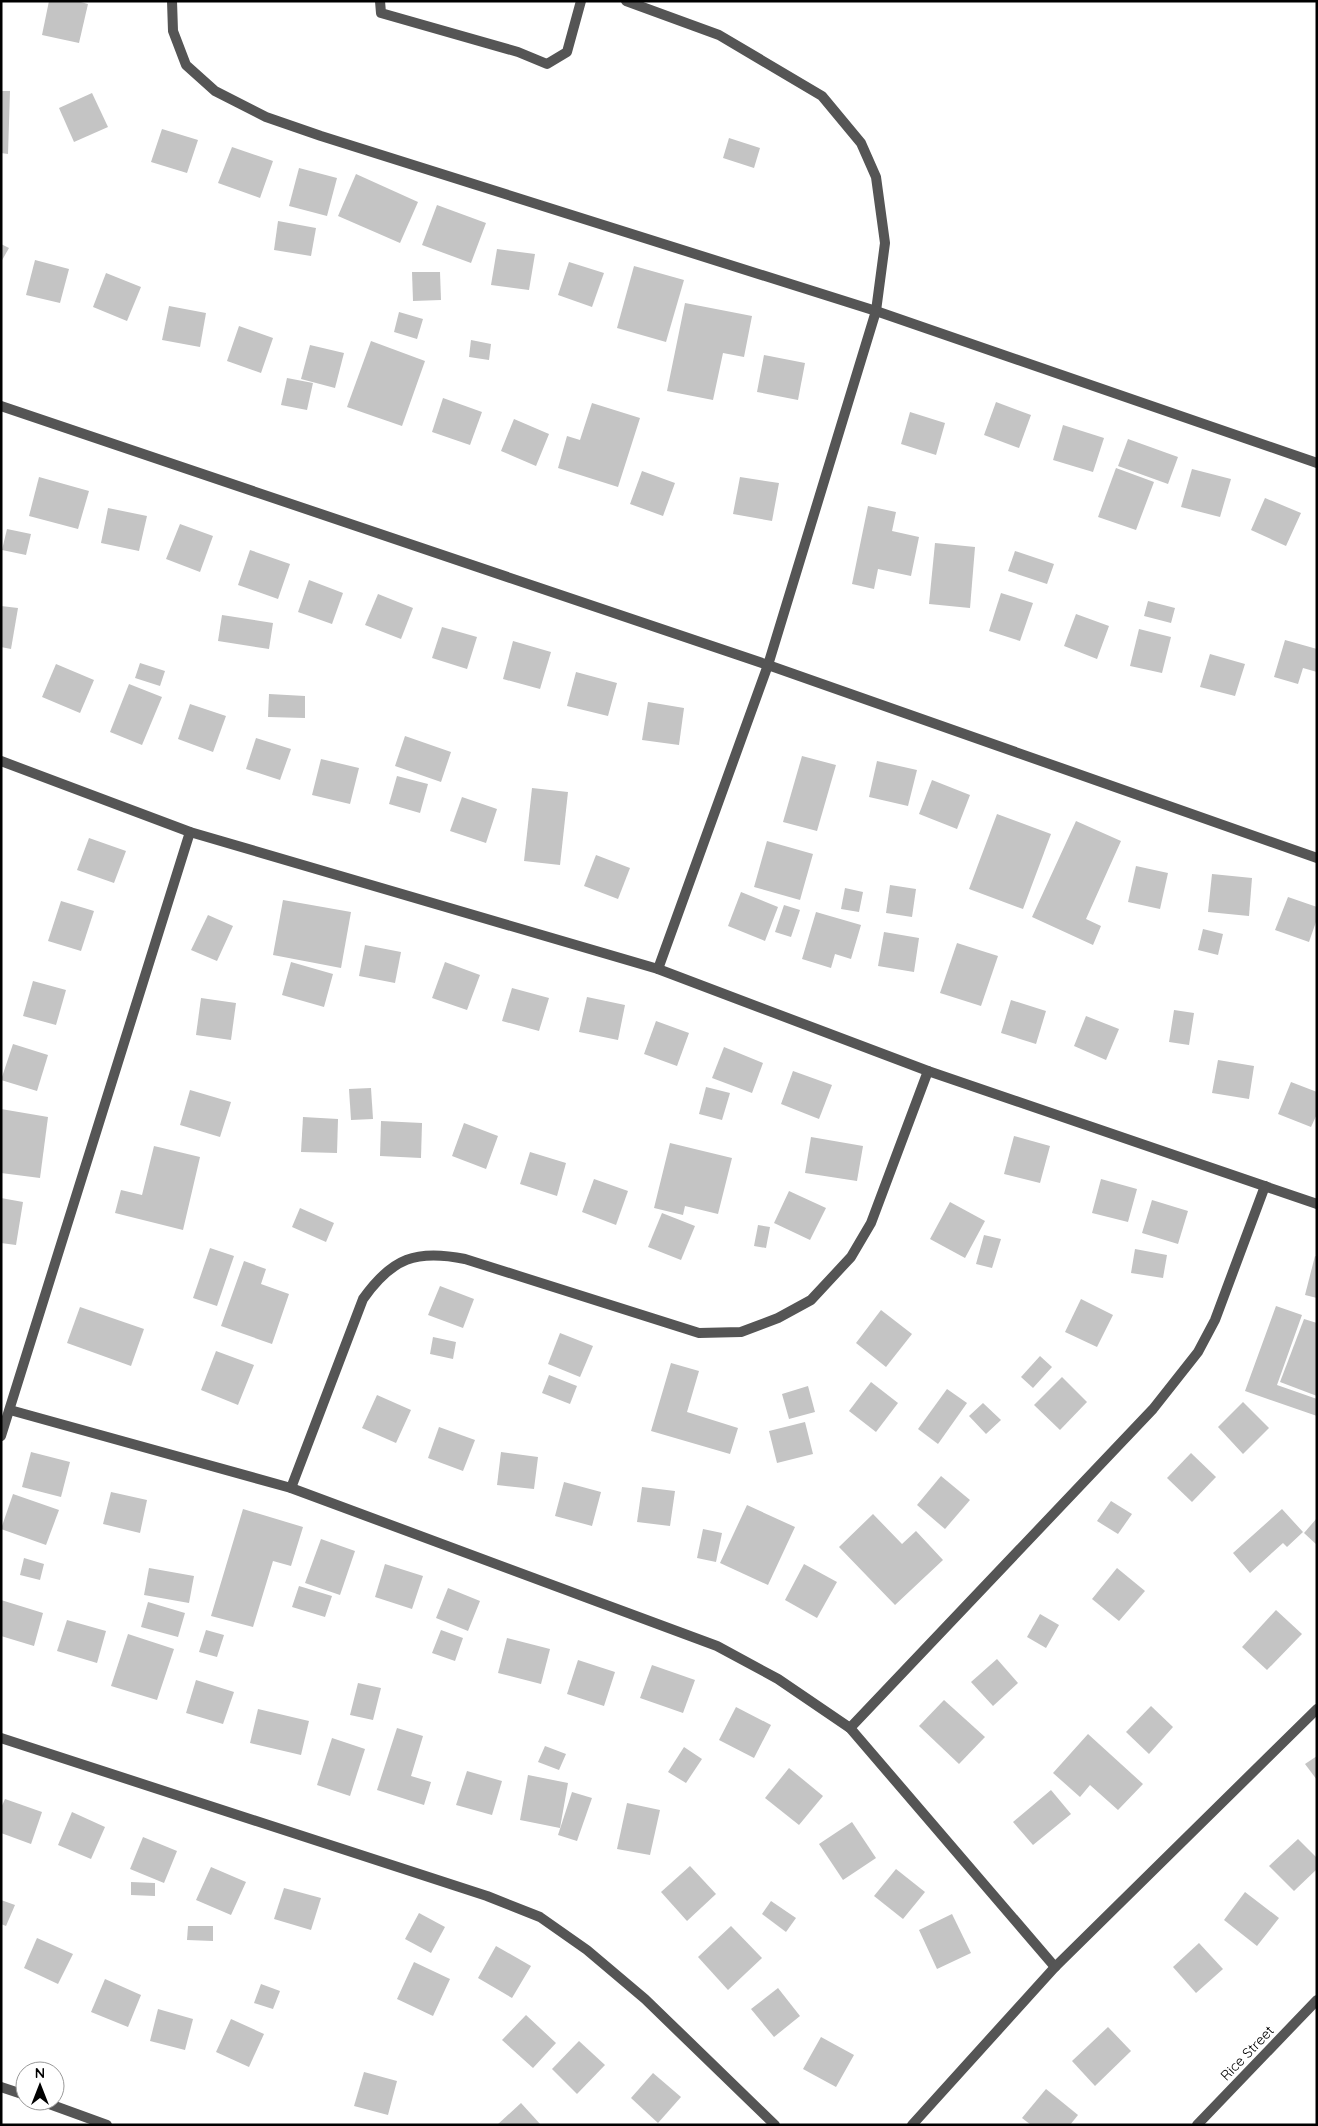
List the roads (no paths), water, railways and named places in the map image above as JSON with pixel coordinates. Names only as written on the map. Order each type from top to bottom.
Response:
[{"type":"street","points":[[172,1],[173,31],[186,65],[215,91],[266,117],[876,311],[1317,463]]},
{"type":"street","points":[[380,1],[381,13],[518,52],[547,64],[567,52],[581,1]]},
{"type":"street","points":[[626,1],[720,35],[822,96],[862,143],[876,177],[885,243],[876,311],[768,665],[658,969]]},
{"type":"street","points":[[1,406],[768,665],[1317,858]]},
{"type":"street","points":[[1,761],[190,832],[658,969],[928,1071],[1317,1204]]},
{"type":"street","points":[[1,1436],[190,832]]},
{"type":"street","points":[[291,1488],[363,1299],[377,1280],[399,1262],[424,1255],[445,1255],[465,1258],[699,1333],[741,1332],[769,1321],[811,1300],[851,1257],[871,1224],[928,1071]]},
{"type":"street","points":[[850,1728],[1153,1409],[1180,1377],[1198,1352],[1215,1320],[1265,1186]]},
{"type":"street","points":[[10,1410],[291,1488],[717,1646],[778,1679],[850,1728],[1055,1967]]},
{"type":"street","points":[[912,2125],[1055,1967],[1317,1709]]},
{"type":"street","points":[[1,1738],[487,1896],[540,1917],[587,1950],[645,1999],[775,2125]]},
{"type":"street","name":"Rice Street","points":[[1197,2125],[1317,2000]]},
{"type":"street","points":[[1,2087],[15,2092]]},
{"type":"street","points":[[65,2110],[107,2125]]}]
